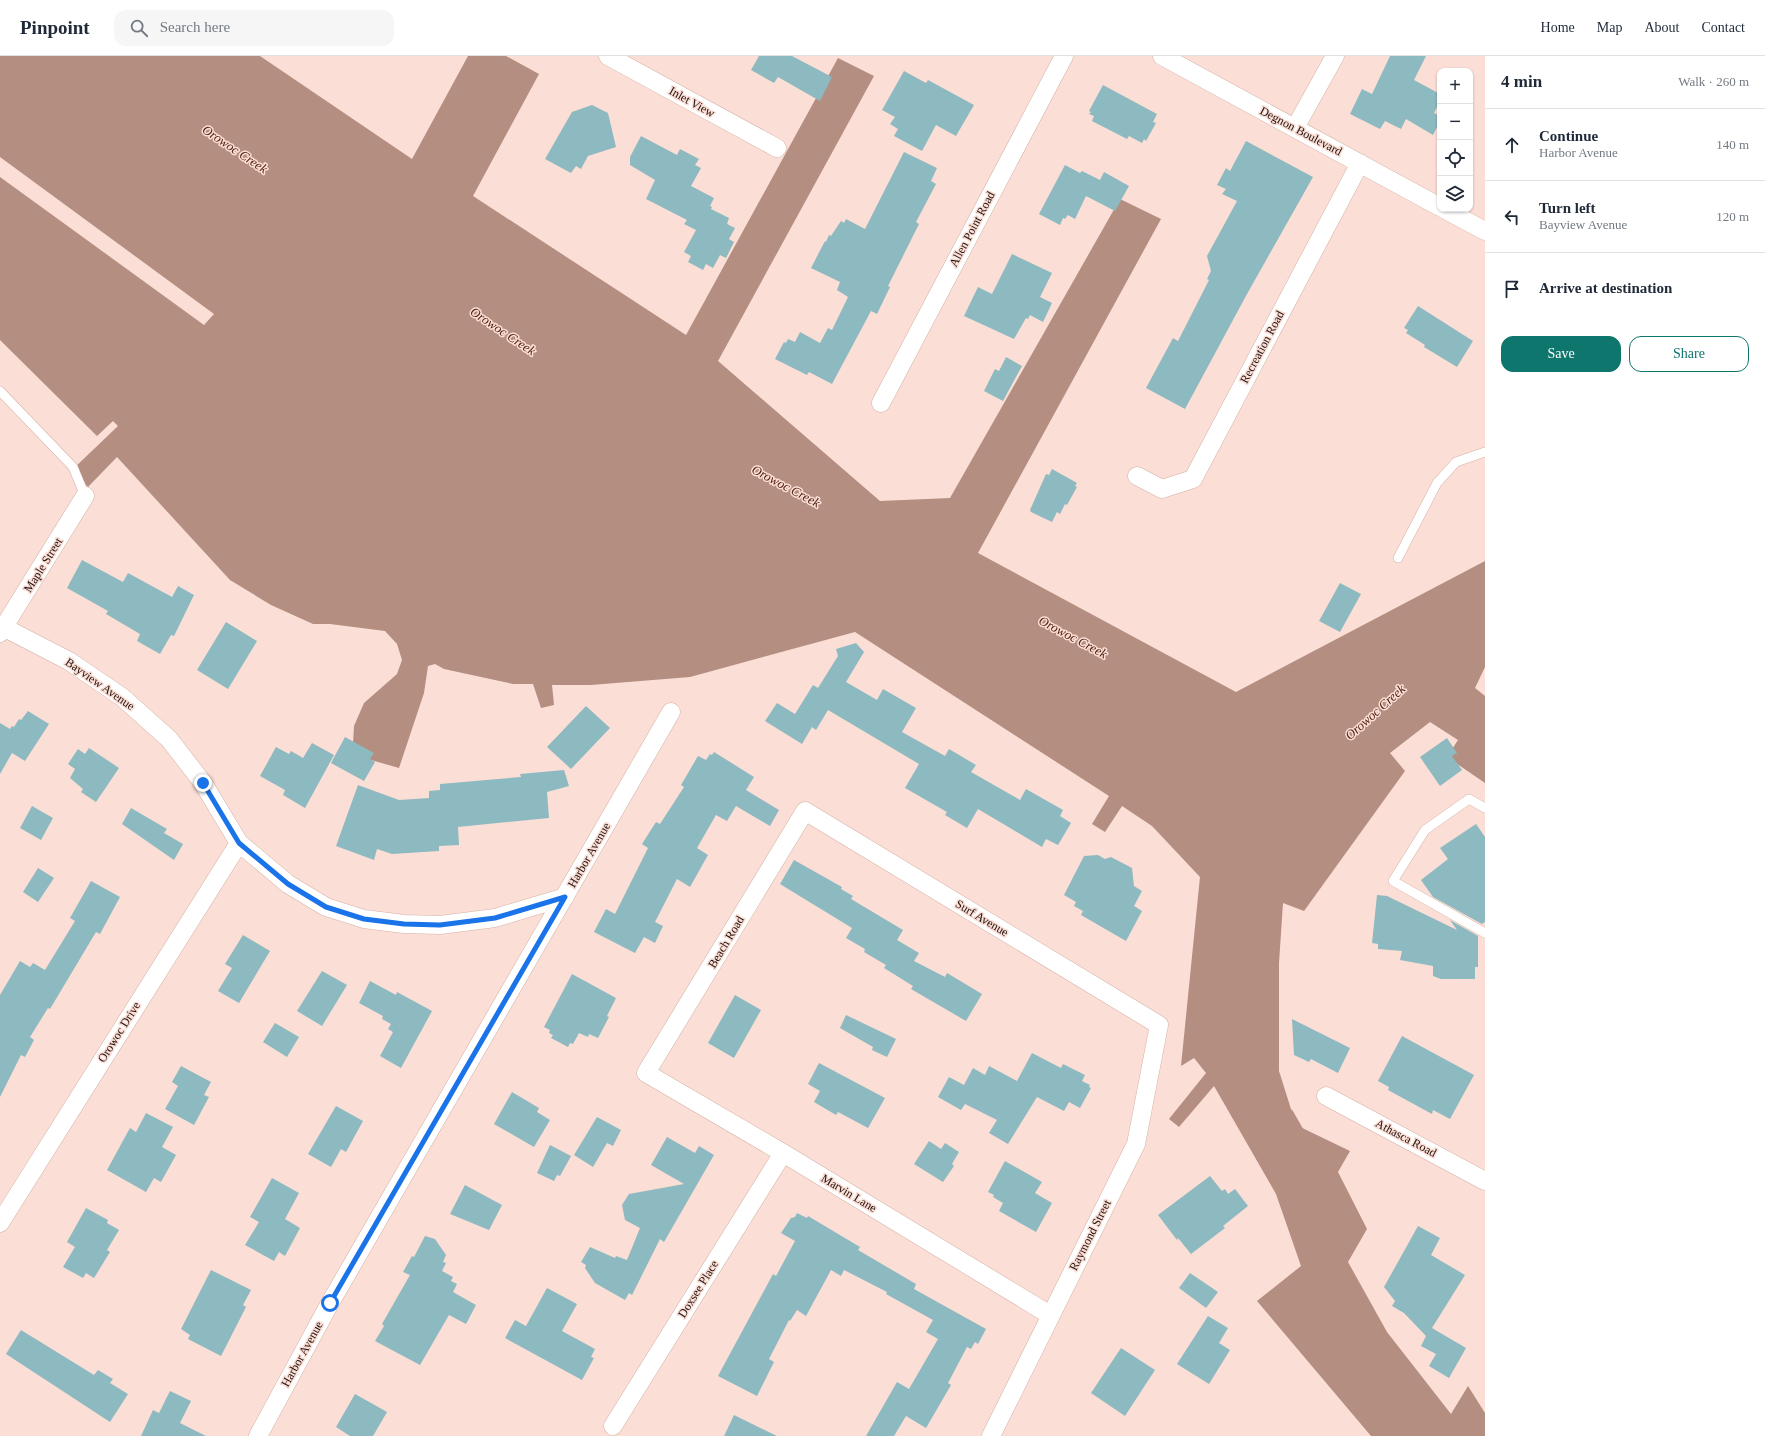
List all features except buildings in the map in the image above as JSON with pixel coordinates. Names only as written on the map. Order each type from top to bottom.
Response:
[{"type":"street","name":"Inlet View","points":[[608,56],[777,148]]},
{"type":"street","name":"Allen Point Road","points":[[881,403],[1064,56]]},
{"type":"street","name":"Degnon Boulevard","points":[[1162,56],[1437,205]]},
{"type":"street","points":[[1295,128],[1335,56]]},
{"type":"street","name":"Recreation Road","points":[[1138,476],[1162,489],[1193,479],[1360,163]]},
{"type":"street","points":[[1450,212],[1485,231]]},
{"type":"street","name":"Maple Street","points":[[2,630],[85,496]]},
{"type":"street","name":"Bayview Avenue","points":[[2,630],[76,665],[122,697],[169,739],[203,783],[239,843],[288,884],[326,907],[364,919],[404,924],[440,925],[495,918],[565,897]]},
{"type":"street","name":"Harbor Avenue","points":[[258,1436],[330,1303],[671,712]]},
{"type":"street","name":"Surf Avenue","points":[[805,811],[1159,1025]]},
{"type":"street","name":"Beach Road","points":[[646,1073],[805,811]]},
{"type":"street","name":"Orowoc Drive","points":[[0,1223],[239,843]]},
{"type":"street","name":"Raymond Street","points":[[995,1434],[1050,1315],[1136,1144],[1159,1025]]},
{"type":"street","name":"Marvin Lane","points":[[646,1073],[783,1153],[1050,1315]]},
{"type":"street","name":"Athasca Road","points":[[1326,1096],[1485,1181]]},
{"type":"street","name":"Doxsee Place","points":[[613,1426],[783,1153]]},
{"type":"lane","points":[[0,391],[73,467],[85,496]]},
{"type":"lane","points":[[1398,558],[1437,483],[1456,462],[1485,452]]},
{"type":"lane","points":[[1485,808],[1470,799],[1426,830],[1393,881],[1485,933]]},
{"type":"water","name":"Orowoc Creek","points":[[0,56],[260,56],[412,159],[468,56],[506,56],[539,74],[473,196],[686,335],[838,58],[874,76],[718,361],[880,501],[950,498],[1120,199],[1161,219],[978,553],[1236,692],[1485,561],[1485,667],[1475,688],[1485,696],[1485,783],[1447,757],[1458,740],[1430,722],[1390,753],[1405,771],[1304,911],[1283,903],[1279,963],[1279,1071],[1296,1125],[1350,1151],[1338,1172],[1367,1229],[1348,1262],[1387,1332],[1451,1414],[1468,1386],[1485,1413],[1485,1436],[1371,1436],[1257,1301],[1301,1266],[1276,1194],[1214,1086],[1179,1127],[1169,1119],[1206,1073],[1194,1058],[1181,1066],[1200,877],[1152,826],[1122,806],[1105,832],[1092,824],[1109,796],[855,632],[690,677],[591,685],[552,685],[554,705],[541,708],[533,684],[513,684],[444,669],[435,664],[428,666],[424,693],[399,768],[371,760],[353,745],[354,726],[364,703],[397,674],[402,660],[397,644],[385,631],[330,624],[313,624],[271,605],[230,580],[117,457],[88,487],[72,470],[118,426],[113,421],[97,436],[0,340],[0,177],[204,325],[214,314],[0,157]]},
{"type":"waterway","points":[[1290,1113],[1302,1134]]},
{"type":"route","points":[[203,783],[239,843],[288,884],[326,907],[364,919],[404,924],[440,925],[495,918],[565,897],[330,1303]]}]
